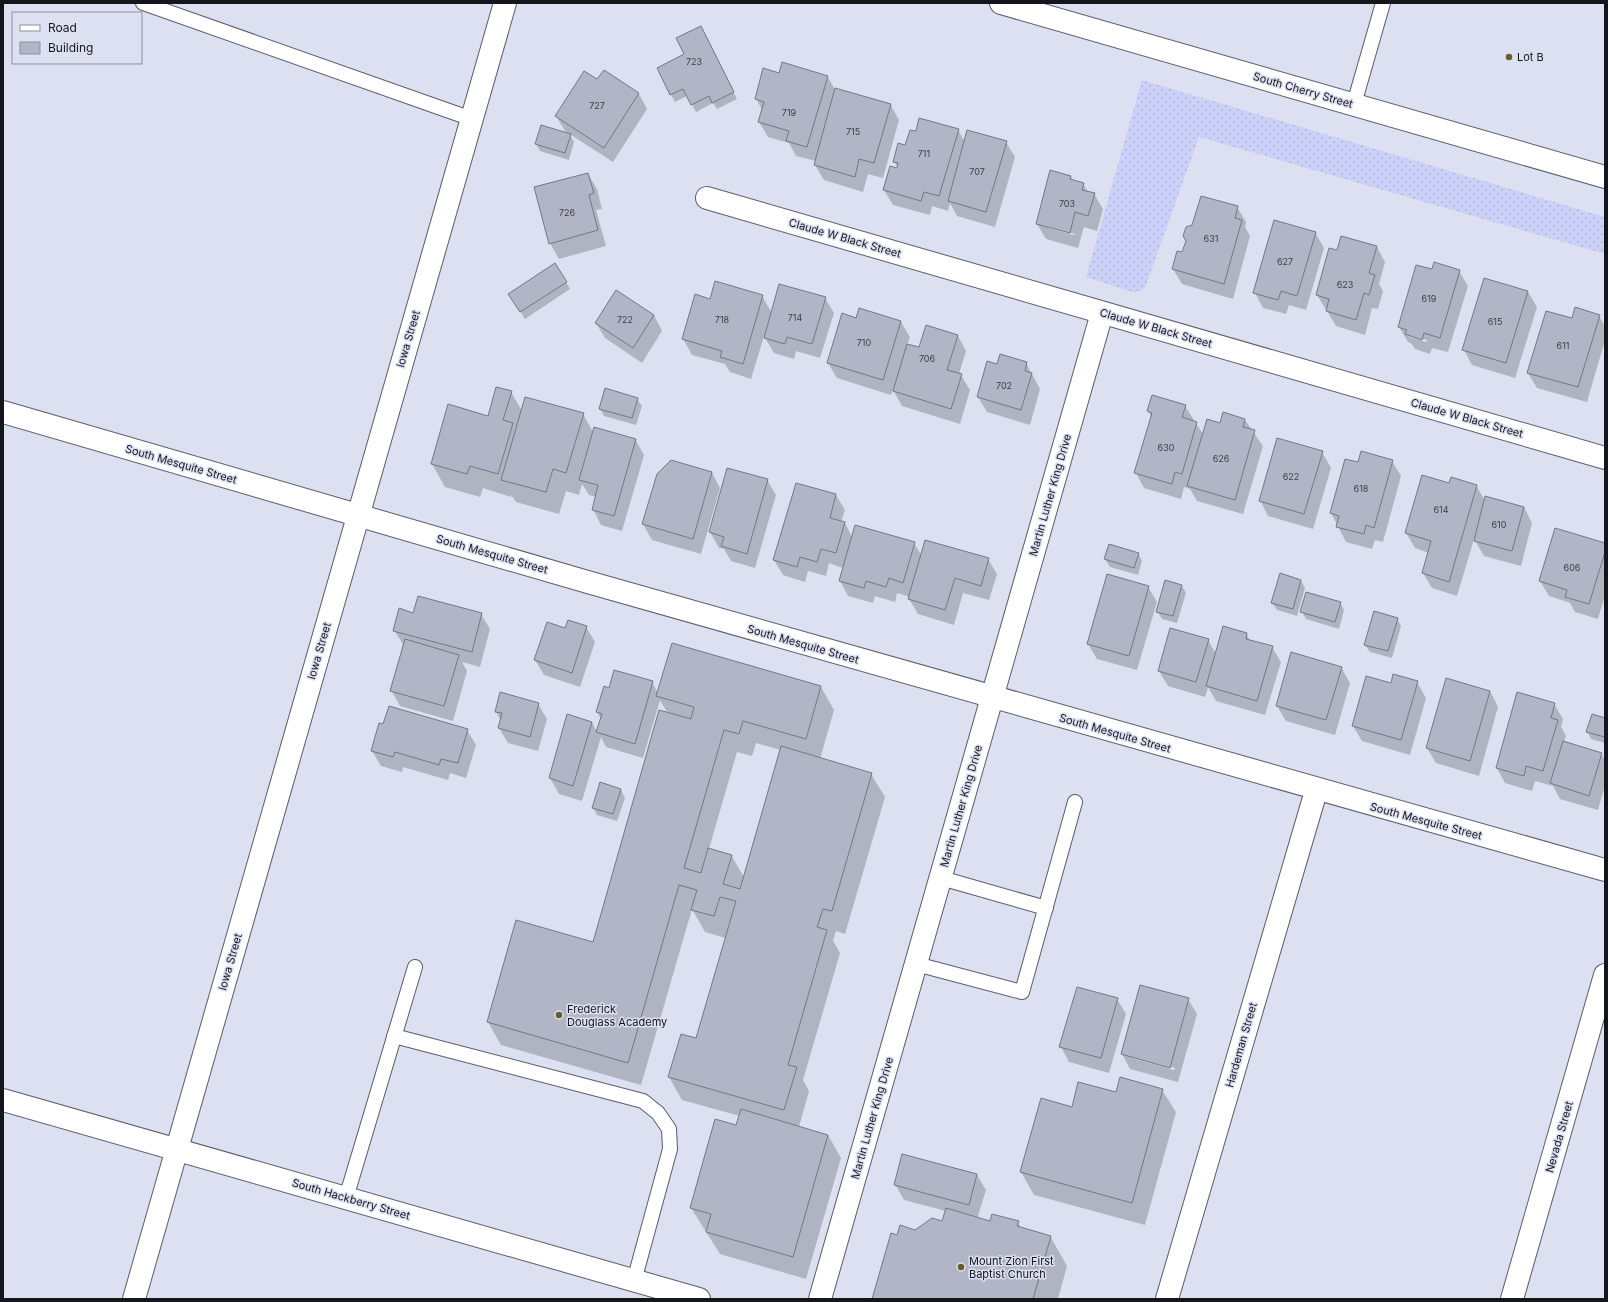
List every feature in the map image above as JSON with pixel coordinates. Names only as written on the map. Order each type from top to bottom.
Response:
[{"type":"street","name":"Iowa Street","points":[[134,1299],[505,3]]},
{"type":"street","name":"South Cherry Street","points":[[1004,3],[1605,177]]},
{"type":"street","name":"Claude W Black Street","points":[[707,198],[1605,458]]},
{"type":"street","name":"Martin Luther King Drive","points":[[820,1299],[1102,313]]},
{"type":"street","name":"South Mesquite Street","points":[[3,412],[358,516],[1316,791],[1605,870]]},
{"type":"street","name":"Hardeman Street","points":[[1167,1299],[1316,791]]},
{"type":"street","name":"Nevada Street","points":[[1512,1299],[1605,975]]},
{"type":"street","name":"South Hackberry Street","points":[[3,1100],[698,1299]]},
{"type":"lane","points":[[143,3],[472,119]]},
{"type":"lane","points":[[1354,104],[1383,3]]},
{"type":"lane","points":[[916,964],[1022,992],[1075,802]]},
{"type":"lane","points":[[941,878],[1046,908]]},
{"type":"lane","points":[[346,1198],[415,967]]},
{"type":"lane","points":[[394,1036],[643,1101],[658,1113],[669,1129],[670,1149],[634,1281]]},
{"type":"shaded area","points":[[1142,80],[1605,217],[1605,254],[1199,137],[1145,288],[1135,293],[1086,277]]},
{"type":"building","points":[[701,26],[734,92],[712,103],[709,96],[691,105],[683,89],[670,95],[657,68],[684,54],[676,38]]},
{"type":"building","points":[[782,62],[828,76],[807,147],[786,141],[789,131],[758,122],[764,102],[755,99],[763,68],[779,73]]},
{"type":"building","points":[[604,70],[639,93],[604,148],[555,116],[584,71],[597,79]]},
{"type":"building","points":[[835,88],[891,104],[874,163],[859,159],[855,177],[814,165]]},
{"type":"building","points":[[919,118],[959,129],[939,196],[924,192],[921,201],[883,190],[890,166],[897,168],[898,163],[893,162],[898,143],[905,145],[910,130],[916,131]]},
{"type":"building","points":[[541,125],[571,134],[565,153],[535,144]]},
{"type":"building","points":[[967,130],[1007,141],[986,212],[948,201]]},
{"type":"building","points":[[1050,170],[1071,176],[1070,179],[1084,183],[1082,190],[1095,193],[1088,216],[1075,212],[1070,233],[1036,224]]},
{"type":"building","points":[[588,173],[594,193],[589,195],[598,230],[549,244],[534,187]]},
{"type":"building","points":[[1201,196],[1238,206],[1235,218],[1242,220],[1224,284],[1172,269],[1177,251],[1182,252],[1186,241],[1183,236],[1186,227],[1192,225]]},
{"type":"building","points":[[1274,220],[1316,232],[1297,296],[1281,291],[1278,300],[1253,293]]},
{"type":"building","points":[[1341,236],[1377,246],[1369,273],[1375,275],[1369,295],[1364,293],[1356,320],[1326,311],[1329,299],[1316,295],[1329,248],[1337,250]]},
{"type":"building","points":[[1434,262],[1460,270],[1440,338],[1424,333],[1422,340],[1405,334],[1407,330],[1398,327],[1416,265],[1432,269]]},
{"type":"building","points":[[555,263],[567,282],[520,312],[508,294]]},
{"type":"building","points":[[1484,278],[1528,291],[1506,363],[1462,350]]},
{"type":"building","points":[[715,281],[763,295],[743,364],[720,357],[722,351],[682,339],[695,294],[710,299]]},
{"type":"building","points":[[779,284],[826,297],[812,344],[787,337],[785,344],[764,338]]},
{"type":"building","points":[[616,290],[654,315],[633,348],[595,323]]},
{"type":"building","points":[[1575,307],[1600,315],[1578,387],[1527,373],[1546,311],[1572,318]]},
{"type":"building","points":[[859,308],[901,321],[883,380],[827,363],[842,313],[856,318]]},
{"type":"building","points":[[926,325],[958,335],[947,370],[962,374],[951,409],[893,391],[907,344],[919,347]]},
{"type":"building","points":[[1000,354],[1027,362],[1025,371],[1032,373],[1021,410],[977,397],[987,361],[997,364]]},
{"type":"building","points":[[496,387],[512,391],[503,420],[513,423],[498,474],[470,466],[467,474],[431,464],[448,404],[488,416]]},
{"type":"building","points":[[605,388],[638,398],[632,418],[599,409]]},
{"type":"building","points":[[1152,395],[1186,405],[1182,417],[1197,422],[1182,474],[1175,472],[1172,484],[1134,473],[1152,413],[1147,411]]},
{"type":"building","points":[[525,397],[584,413],[566,473],[553,469],[546,492],[501,480]]},
{"type":"building","points":[[1223,412],[1245,419],[1243,427],[1255,430],[1235,500],[1187,486],[1207,419],[1220,423]]},
{"type":"building","points":[[594,427],[636,439],[614,516],[592,510],[598,485],[579,480]]},
{"type":"building","points":[[1277,438],[1323,451],[1304,514],[1259,501]]},
{"type":"building","points":[[1361,451],[1393,460],[1374,528],[1366,525],[1364,534],[1336,527],[1339,516],[1330,513],[1345,459],[1358,462]]},
{"type":"building","points":[[671,460],[712,472],[693,539],[642,524],[657,474]]},
{"type":"building","points":[[727,468],[768,479],[747,554],[721,546],[724,537],[709,532]]},
{"type":"building","points":[[1422,475],[1449,483],[1451,477],[1477,485],[1449,582],[1422,573],[1431,541],[1405,533]]},
{"type":"building","points":[[796,483],[836,494],[830,518],[845,522],[836,553],[821,549],[817,562],[800,557],[797,567],[773,560]]},
{"type":"building","points":[[1485,496],[1524,507],[1512,551],[1474,541]]},
{"type":"building","points":[[855,525],[915,542],[903,583],[889,578],[886,587],[866,581],[864,588],[839,581]]},
{"type":"building","points":[[1555,528],[1605,543],[1605,552],[1589,604],[1565,597],[1567,590],[1539,581]]},
{"type":"building","points":[[925,540],[989,558],[981,586],[955,578],[945,610],[908,599]]},
{"type":"building","points":[[1109,544],[1139,553],[1134,568],[1104,559]]},
{"type":"building","points":[[1280,573],[1301,580],[1293,609],[1271,603]]},
{"type":"building","points":[[1107,574],[1149,586],[1129,656],[1087,644]]},
{"type":"building","points":[[1165,580],[1182,585],[1173,616],[1156,612]]},
{"type":"building","points":[[1306,592],[1341,602],[1335,622],[1300,612]]},
{"type":"building","points":[[418,596],[482,613],[472,652],[393,631],[399,608],[413,613]]},
{"type":"building","points":[[1374,611],[1398,618],[1388,651],[1364,645]]},
{"type":"building","points":[[568,620],[587,626],[572,673],[534,660],[547,622],[565,628]]},
{"type":"building","points":[[1223,626],[1247,633],[1246,639],[1273,646],[1257,701],[1206,686]]},
{"type":"building","points":[[1170,628],[1209,639],[1196,682],[1158,671]]},
{"type":"building","points":[[405,639],[459,655],[444,706],[390,691]]},
{"type":"building","points":[[672,643],[821,686],[806,739],[743,721],[739,734],[724,730],[684,868],[701,873],[708,848],[732,855],[723,884],[740,889],[781,746],[872,773],[832,911],[823,909],[817,927],[827,930],[788,1065],[797,1067],[784,1110],[668,1077],[681,1034],[696,1038],[736,901],[720,897],[714,916],[691,910],[697,890],[679,885],[628,1063],[487,1022],[516,920],[593,942],[659,710],[691,719],[694,707],[656,696]]},
{"type":"building","points":[[1291,652],[1342,667],[1326,720],[1276,706]]},
{"type":"building","points":[[614,670],[653,681],[635,744],[596,732],[602,714],[596,712],[604,686],[609,688]]},
{"type":"building","points":[[1393,674],[1418,681],[1401,740],[1352,726],[1366,676],[1391,683]]},
{"type":"building","points":[[1446,678],[1490,691],[1470,761],[1426,748]]},
{"type":"building","points":[[500,692],[539,703],[530,737],[498,728],[502,713],[495,712]]},
{"type":"building","points":[[1517,692],[1555,703],[1551,718],[1558,720],[1543,771],[1526,766],[1524,776],[1496,768]]},
{"type":"building","points":[[389,706],[468,729],[458,763],[441,759],[439,765],[395,752],[393,757],[371,751],[379,723],[383,724]]},
{"type":"building","points":[[567,714],[592,722],[573,786],[549,778]]},
{"type":"building","points":[[1592,714],[1605,718],[1605,737],[1586,732]]},
{"type":"building","points":[[1563,741],[1602,753],[1589,796],[1550,783]]},
{"type":"building","points":[[600,782],[621,789],[613,814],[592,808]]},
{"type":"building","points":[[1140,985],[1189,998],[1170,1068],[1121,1054]]},
{"type":"building","points":[[1077,987],[1118,998],[1101,1058],[1059,1047]]},
{"type":"building","points":[[1120,1077],[1163,1089],[1132,1203],[1020,1172],[1041,1098],[1072,1107],[1078,1082],[1116,1092]]},
{"type":"building","points":[[741,1109],[828,1135],[793,1257],[706,1232],[711,1214],[690,1208],[715,1119],[736,1125]]},
{"type":"building","points":[[902,1154],[977,1174],[969,1205],[894,1185]]},
{"type":"building","name":"Mount Zion First Baptist Church","points":[[946,1208],[990,1221],[992,1214],[1019,1221],[1017,1226],[1051,1236],[1033,1299],[872,1299],[891,1233],[897,1235],[900,1225],[915,1230],[932,1218],[942,1221]]},
{"type":"place","name":"Lot B","points":[[1509,57]]},
{"type":"place","name":"Frederick Douglass Academy","points":[[559,1015]]},
{"type":"place","name":"Mount Zion First Baptist Church","points":[[961,1267]]}]
